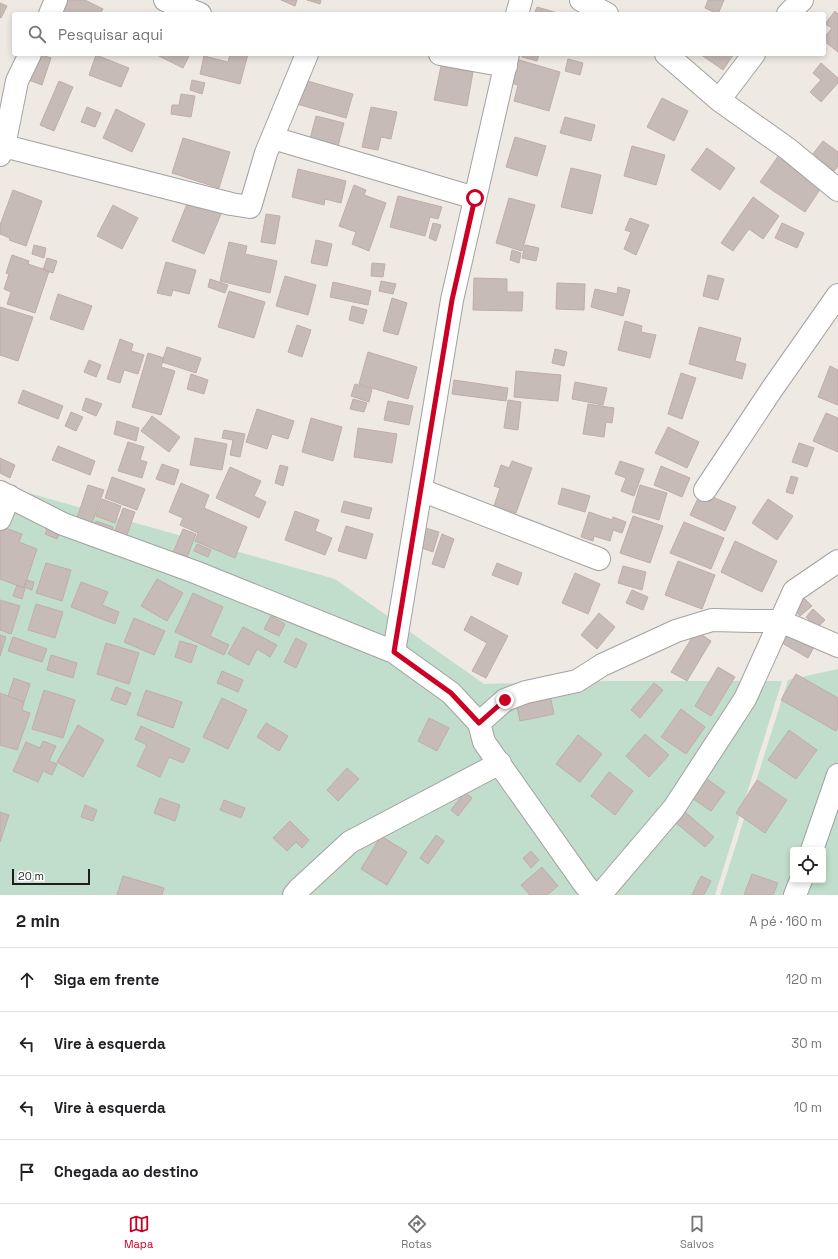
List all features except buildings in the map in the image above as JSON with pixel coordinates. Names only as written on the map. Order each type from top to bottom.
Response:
[{"type":"street","points":[[51,12],[56,0]]},
{"type":"street","points":[[165,0],[195,12]]},
{"type":"street","points":[[517,12],[520,0]]},
{"type":"street","points":[[581,0],[603,12]]},
{"type":"street","points":[[790,12],[802,0]]},
{"type":"street","points":[[28,56],[8,77],[2,150],[230,204],[250,207],[266,153],[306,56]]},
{"type":"street","points":[[394,652],[452,300],[507,60],[462,56]]},
{"type":"street","points":[[668,56],[719,100],[788,149],[838,190]]},
{"type":"street","points":[[719,100],[752,56]]},
{"type":"street","points":[[273,138],[475,198]]},
{"type":"street","points":[[705,490],[772,389],[838,295]]},
{"type":"street","points":[[420,490],[600,559]]},
{"type":"street","points":[[0,519],[5,494],[63,524],[195,572],[394,652],[451,693],[479,723],[484,742],[589,892],[674,808],[745,699],[794,591],[838,561]]},
{"type":"street","points":[[479,723],[505,700],[526,692],[577,681],[602,665],[676,631],[712,620],[752,622],[780,621],[838,646]]},
{"type":"street","points":[[294,895],[350,842],[500,763]]},
{"type":"street","points":[[813,847],[838,775]]},
{"type":"street","points":[[795,895],[800,883]]},
{"type":"green space","points":[[0,485],[335,579],[484,684],[605,681],[782,681],[715,895],[0,895]]},
{"type":"green space","points":[[838,669],[838,895],[720,895],[788,680]]},
{"type":"route","points":[[475,198],[452,300],[394,652],[451,693],[479,723],[505,700]]}]
